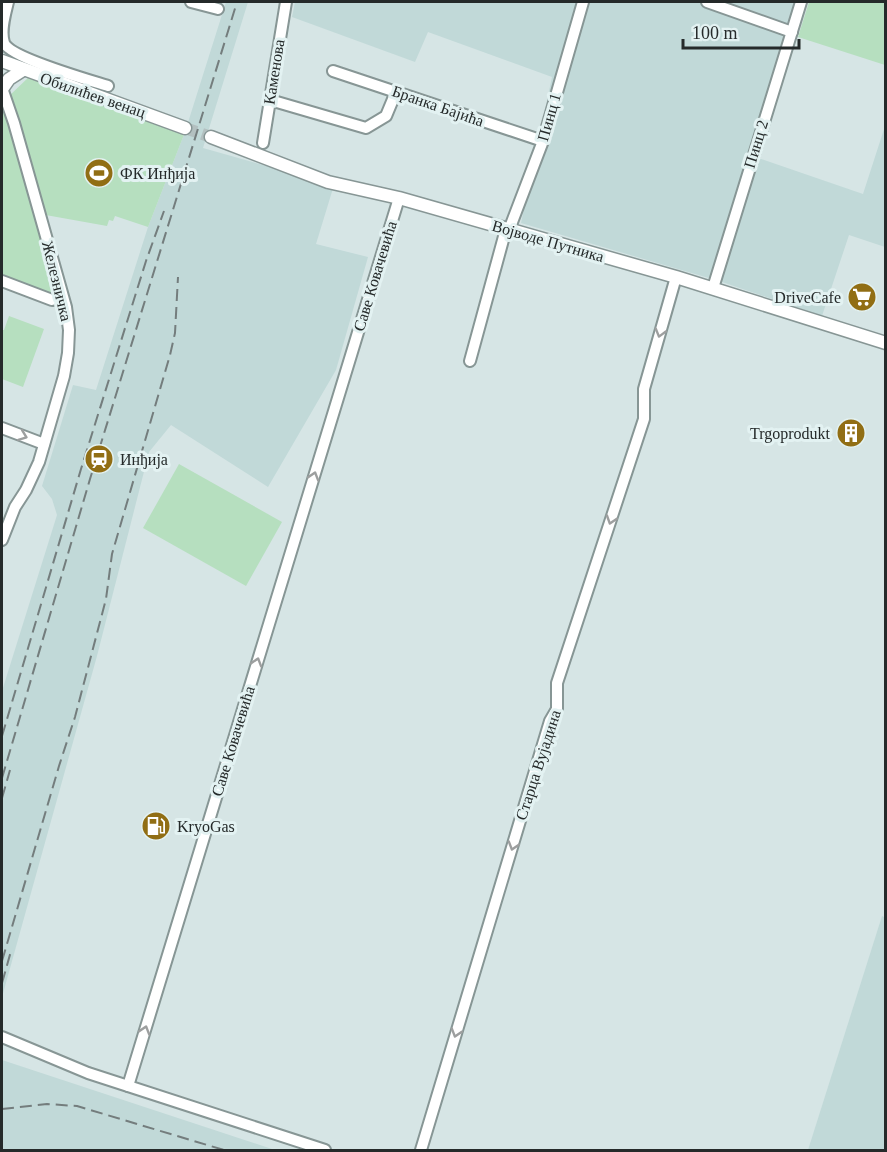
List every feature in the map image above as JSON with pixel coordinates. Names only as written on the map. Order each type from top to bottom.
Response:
[{"type":"main road","name":"Обилићев венац","points":[[2,61],[185,128]]},
{"type":"main road","points":[[2,89],[9,79],[23,70]]},
{"type":"main road","name":"Војводе Путника","points":[[211,137],[328,182],[399,198],[676,277],[885,343]]},
{"type":"street","points":[[191,2],[218,9]]},
{"type":"street","name":"Каменова","points":[[263,143],[285,2]]},
{"type":"street","name":"Пинц 1","points":[[470,361],[508,230],[543,141],[583,2]]},
{"type":"street","points":[[707,2],[792,32]]},
{"type":"street","name":"Пинц 2","points":[[712,288],[801,2]]},
{"type":"street","points":[[5,3],[2,30],[8,49],[22,57],[108,86]]},
{"type":"street","name":"Бранка Бајића","points":[[333,71],[543,141]]},
{"type":"street","name":"Железничка","points":[[2,89],[14,123],[66,307],[69,330],[64,376],[39,462],[15,507],[2,540]]},
{"type":"street","points":[[270,100],[366,128],[386,116],[396,92]]},
{"type":"street","name":"Саве Ковачевића","points":[[128,1086],[399,198]]},
{"type":"street","name":"Старца Вујадина","points":[[421,1150],[550,721],[557,709],[557,683],[644,418],[644,389],[676,277]]},
{"type":"street","points":[[2,281],[52,300]]},
{"type":"street","points":[[2,428],[44,444]]},
{"type":"street","points":[[2,1037],[88,1073],[300,1147],[325,1150]]},
{"type":"shaded area","points":[[226,2],[248,2],[203,148],[334,185],[316,244],[368,257],[336,370],[268,487],[171,425],[149,452],[97,656],[2,997],[2,691],[57,515],[52,499],[42,486],[73,385],[96,390],[148,227],[185,132]]},
{"type":"shaded area","points":[[295,2],[806,2],[758,158],[863,194],[885,126],[885,247],[849,235],[822,316],[719,281],[521,223],[552,77],[428,32],[415,62],[292,17]]},
{"type":"shaded area","points":[[882,916],[886,918],[885,1150],[808,1150]]},
{"type":"shaded area","points":[[2,1060],[275,1150],[2,1150]]},
{"type":"green space","points":[[809,2],[885,2],[885,65],[798,37]]},
{"type":"green space","name":"ФК Инђија","points":[[30,76],[185,132],[148,227],[115,216],[113,221],[109,220],[107,226],[40,214],[8,97]]},
{"type":"green space","points":[[2,98],[57,297],[2,275]]},
{"type":"green space","points":[[9,316],[44,329],[23,387],[2,379],[2,330]]},
{"type":"green space","points":[[179,464],[282,522],[246,586],[143,528]]},
{"type":"tunnel","points":[[185,128],[211,137]]},
{"type":"railway","points":[[2,778],[90,479],[237,2]]},
{"type":"railway","points":[[2,736],[81,469],[146,261],[164,211]]},
{"type":"railway","points":[[2,961],[75,717],[106,599],[112,554],[170,355],[175,333],[178,277]]},
{"type":"railway","points":[[2,798],[10,770]]},
{"type":"railway","points":[[2,983],[11,951]]},
{"type":"railway","points":[[2,1109],[47,1104],[77,1106],[224,1150]]},
{"type":"place","name":"ФК Инђија","points":[[99,173]]},
{"type":"place","name":"DriveCafe","points":[[862,297]]},
{"type":"place","name":"Trgoprodukt","points":[[851,433]]},
{"type":"place","name":"Инђија","points":[[99,459]]},
{"type":"place","name":"KryoGas","points":[[156,826]]}]
